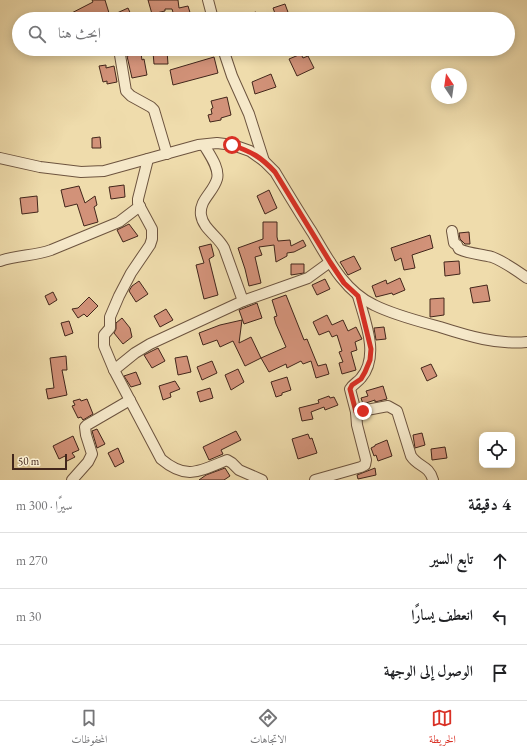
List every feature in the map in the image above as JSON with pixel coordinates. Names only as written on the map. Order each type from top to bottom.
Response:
[{"type":"street","points":[[208,0],[211,12]]},
{"type":"street","points":[[120,56],[126,91],[131,96],[154,110],[167,154]]},
{"type":"street","points":[[225,56],[232,76],[249,114],[258,144],[263,153],[264,161]]},
{"type":"street","points":[[0,158],[40,167],[81,172],[104,171],[204,144],[217,143],[232,145],[250,151],[264,161],[275,172],[344,283],[358,296],[380,308],[446,329],[497,342],[527,342]]},
{"type":"street","points":[[204,144],[216,168],[217,179],[203,200],[201,216],[206,227],[221,241],[243,302]]},
{"type":"street","points":[[148,159],[138,199],[152,229],[152,239],[150,245],[131,273],[119,296],[110,317],[110,328],[104,335],[104,346],[114,370],[161,459],[171,469],[186,474],[192,474],[227,460],[239,470],[262,480]]},
{"type":"street","points":[[0,261],[20,256],[41,254],[119,222],[140,206]]},
{"type":"street","points":[[452,231],[454,244],[458,245],[459,250],[494,258],[527,278]]},
{"type":"street","points":[[114,370],[135,353],[150,344],[243,302],[308,278],[330,262]]},
{"type":"street","points":[[315,480],[365,465],[366,460],[350,389],[352,385],[361,379],[365,372],[370,360],[371,349],[358,296]]},
{"type":"street","points":[[72,480],[88,462],[92,454],[85,427],[130,400]]},
{"type":"street","points":[[356,412],[388,406],[398,411],[411,456],[414,461],[431,473],[434,480]]},
{"type":"building","points":[[92,0],[105,0],[109,12],[74,12],[93,2]]},
{"type":"building","points":[[148,0],[178,0],[179,8],[188,6],[190,12],[173,12],[172,9],[165,9],[165,11],[161,12],[151,12]]},
{"type":"building","points":[[285,4],[288,12],[274,12],[273,8]]},
{"type":"building","points":[[128,8],[130,12],[119,12]]},
{"type":"building","points":[[127,56],[141,56],[142,60],[144,59],[147,75],[132,78]]},
{"type":"building","points":[[153,56],[167,56],[168,64],[154,64]]},
{"type":"building","points":[[296,56],[302,56],[303,58],[308,56],[314,68],[297,76],[289,59]]},
{"type":"building","points":[[214,57],[218,73],[173,85],[170,70]]},
{"type":"building","points":[[106,65],[106,68],[114,66],[117,82],[107,84],[107,81],[103,82],[99,66]]},
{"type":"building","points":[[271,74],[276,87],[255,94],[252,82]]},
{"type":"building","points":[[227,97],[231,115],[221,118],[221,120],[210,122],[208,115],[212,114],[211,109],[213,108],[211,101]]},
{"type":"building","points":[[100,137],[101,148],[92,148],[92,138]]},
{"type":"building","points":[[124,185],[125,197],[111,199],[109,187]]},
{"type":"building","points":[[79,186],[85,203],[95,196],[97,205],[94,207],[98,222],[84,226],[77,204],[65,207],[61,190]]},
{"type":"building","points":[[269,190],[277,208],[265,214],[257,196]]},
{"type":"building","points":[[37,196],[38,212],[22,214],[20,198]]},
{"type":"building","points":[[263,222],[277,222],[278,241],[290,240],[291,246],[303,240],[306,246],[294,252],[287,253],[287,256],[276,262],[274,245],[259,247],[262,255],[255,257],[261,283],[249,286],[238,248],[263,239]]},
{"type":"building","points":[[129,224],[138,236],[123,242],[117,230]]},
{"type":"building","points":[[469,232],[470,244],[465,244],[460,239],[459,233]]},
{"type":"building","points":[[430,235],[433,248],[412,255],[415,268],[404,270],[401,258],[395,261],[391,248]]},
{"type":"building","points":[[211,244],[214,256],[209,259],[218,295],[204,299],[196,265],[204,263],[199,247]]},
{"type":"building","points":[[354,256],[361,269],[348,275],[340,262]]},
{"type":"building","points":[[459,261],[460,274],[445,276],[444,262]]},
{"type":"building","points":[[291,264],[304,264],[304,273],[291,275]]},
{"type":"building","points":[[400,278],[405,290],[393,295],[392,293],[376,297],[372,286],[386,280],[387,284]]},
{"type":"building","points":[[325,279],[330,289],[317,295],[312,285]]},
{"type":"building","points":[[139,281],[148,294],[136,302],[129,291],[132,286]]},
{"type":"building","points":[[487,285],[490,301],[473,303],[470,288]]},
{"type":"building","points":[[53,292],[57,300],[49,305],[45,296]]},
{"type":"building","points":[[286,295],[304,340],[307,339],[318,366],[326,364],[329,374],[316,378],[311,361],[303,364],[301,361],[287,368],[286,364],[269,372],[261,358],[286,347],[276,324],[274,317],[277,316],[272,300]]},
{"type":"building","points":[[89,297],[98,306],[87,317],[84,314],[78,318],[72,309],[78,308]]},
{"type":"building","points":[[444,298],[444,315],[430,317],[430,299]]},
{"type":"building","points":[[257,303],[262,318],[244,324],[239,310]]},
{"type":"building","points":[[166,309],[173,320],[160,327],[154,316]]},
{"type":"building","points":[[327,315],[332,325],[343,320],[348,331],[356,327],[362,339],[355,342],[357,350],[351,352],[356,370],[342,374],[339,363],[343,362],[339,352],[342,351],[337,335],[332,337],[329,331],[319,335],[313,322]]},
{"type":"building","points":[[122,318],[130,328],[132,337],[123,344],[114,333],[116,323]]},
{"type":"building","points":[[242,320],[239,343],[251,337],[261,358],[245,366],[233,341],[220,347],[217,340],[203,345],[199,333],[220,325]]},
{"type":"building","points":[[69,321],[73,333],[65,336],[61,323]]},
{"type":"building","points":[[384,327],[386,339],[376,340],[374,328]]},
{"type":"building","points":[[158,348],[165,361],[152,368],[144,355]]},
{"type":"building","points":[[66,356],[67,370],[62,370],[67,395],[48,399],[46,389],[54,388],[50,358]]},
{"type":"building","points":[[187,356],[191,372],[178,375],[175,358]]},
{"type":"building","points":[[212,361],[217,373],[202,380],[197,367]]},
{"type":"building","points":[[431,364],[437,376],[427,381],[421,368]]},
{"type":"building","points":[[238,369],[244,382],[231,390],[225,375]]},
{"type":"building","points":[[136,372],[141,384],[131,387],[124,376]]},
{"type":"building","points":[[287,377],[291,390],[276,397],[271,382]]},
{"type":"building","points":[[175,381],[180,389],[170,393],[171,397],[163,400],[159,386]]},
{"type":"building","points":[[383,386],[387,399],[375,402],[375,400],[363,404],[361,398],[368,396],[366,391]]},
{"type":"building","points":[[210,388],[213,398],[200,402],[197,392]]},
{"type":"building","points":[[329,396],[330,398],[334,397],[338,405],[325,410],[324,407],[311,412],[313,419],[302,421],[299,408],[319,403],[318,400]]},
{"type":"building","points":[[80,399],[81,401],[87,399],[93,414],[83,420],[81,417],[78,418],[72,406],[75,405],[73,401]]},
{"type":"building","points":[[97,429],[105,444],[97,448],[92,431]]},
{"type":"building","points":[[236,431],[241,440],[221,450],[223,454],[209,460],[203,447]]},
{"type":"building","points":[[422,433],[425,445],[415,448],[413,435]]},
{"type":"building","points":[[308,434],[310,439],[312,438],[317,453],[298,459],[292,439]]},
{"type":"building","points":[[73,436],[79,450],[72,453],[75,457],[67,461],[65,456],[59,459],[53,446]]},
{"type":"building","points":[[387,440],[392,456],[378,461],[371,448]]},
{"type":"building","points":[[445,447],[447,458],[432,460],[431,449]]},
{"type":"building","points":[[118,448],[124,462],[115,467],[108,453]]},
{"type":"building","points":[[225,468],[230,476],[224,480],[199,480],[206,475]]},
{"type":"building","points":[[375,468],[376,475],[358,479],[357,475]]},
{"type":"route","points":[[232,145],[250,151],[264,161],[275,172],[344,283],[358,296],[371,349],[370,360],[365,372],[361,379],[352,385],[350,393],[356,412],[363,411]]}]
